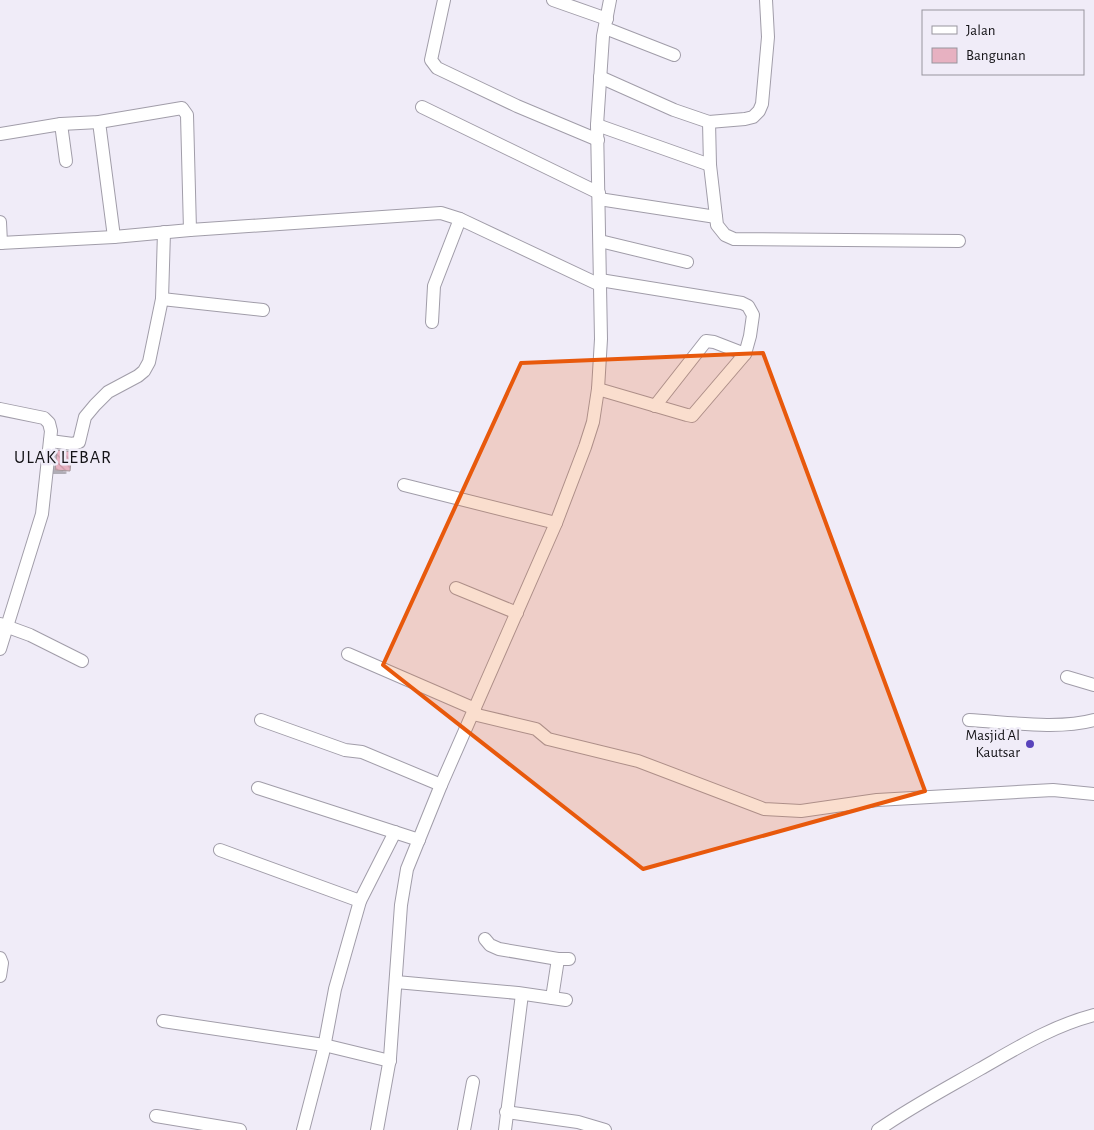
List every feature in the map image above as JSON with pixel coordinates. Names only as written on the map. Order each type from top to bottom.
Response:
[{"type":"street","points":[[444,0],[431,60],[437,68],[517,106],[598,140]]},
{"type":"street","points":[[554,0],[674,55]]},
{"type":"street","points":[[377,1130],[390,1061],[403,886],[406,869],[556,523],[589,435],[598,389],[601,338],[598,125],[600,77],[610,0]]},
{"type":"street","points":[[600,77],[674,110],[709,122],[752,117],[761,108],[768,37],[766,0]]},
{"type":"street","points":[[422,107],[599,196],[716,217]]},
{"type":"street","points":[[0,134],[61,124],[99,122],[182,108],[187,115],[190,230]]},
{"type":"street","points":[[99,122],[114,237]]},
{"type":"street","points":[[709,122],[710,165],[716,217],[719,228],[725,235],[734,239],[959,241]]},
{"type":"street","points":[[61,124],[66,161]]},
{"type":"street","points":[[598,125],[710,165]]},
{"type":"street","points":[[0,222],[1,243],[114,237],[441,213],[460,219],[600,283],[742,304],[748,306],[754,315],[745,354],[692,416],[598,389]]},
{"type":"street","points":[[432,322],[434,286],[460,219]]},
{"type":"street","points":[[50,441],[73,444],[79,442],[85,417],[95,405],[108,392],[138,376],[144,371],[149,362],[162,299],[164,232]]},
{"type":"street","points":[[600,241],[688,262]]},
{"type":"street","points":[[162,299],[263,310]]},
{"type":"street","points":[[655,406],[706,341],[714,342],[745,354]]},
{"type":"street","points":[[0,409],[44,418],[51,426],[42,514],[4,625],[0,649]]},
{"type":"street","points":[[404,485],[556,523]]},
{"type":"street","points":[[456,588],[518,613]]},
{"type":"street","points":[[4,625],[30,635],[82,661]]},
{"type":"street","points":[[348,654],[474,711],[536,729],[548,739],[638,761],[764,809],[801,811],[877,800],[1053,790],[1094,794]]},
{"type":"street","points":[[1068,677],[1094,685]]},
{"type":"street","points":[[261,720],[345,750],[362,752],[441,785]]},
{"type":"street","points":[[969,720],[1055,725],[1094,720]]},
{"type":"street","points":[[258,788],[419,840]]},
{"type":"street","points":[[303,1130],[324,1045],[334,989],[360,901],[395,832]]},
{"type":"street","points":[[220,850],[360,901]]},
{"type":"street","points":[[485,939],[490,945],[499,949],[564,959],[552,998]]},
{"type":"street","points":[[0,958],[2,963],[0,976]]},
{"type":"street","points":[[396,982],[566,1000]]},
{"type":"street","points":[[505,1130],[522,994]]},
{"type":"street","points":[[878,1130],[904,1112],[1044,1033],[1072,1021],[1094,1015]]},
{"type":"street","points":[[163,1021],[324,1045],[390,1061]]},
{"type":"street","points":[[464,1130],[473,1082]]},
{"type":"street","points":[[506,1112],[578,1122],[605,1130]]},
{"type":"street","points":[[156,1116],[240,1130]]},
{"type":"highlighted area","points":[[763,353],[925,791],[643,869],[383,665],[521,363]]},
{"type":"building","points":[[57,450],[72,452],[70,471],[55,470]]},
{"type":"place","name":"Masjid Al Kautsar","points":[[1030,744]]},
{"type":"district","name":"ULAK LEBAR","points":[[63,458]]}]
